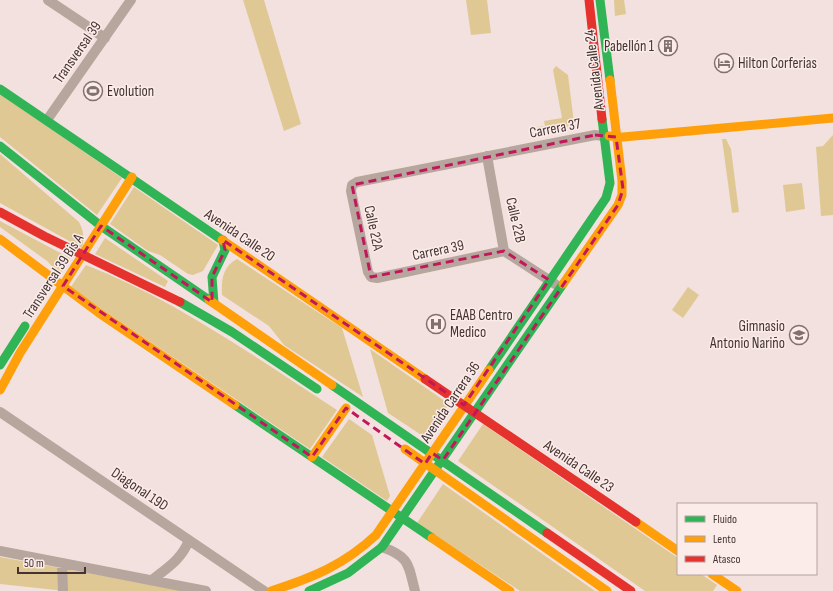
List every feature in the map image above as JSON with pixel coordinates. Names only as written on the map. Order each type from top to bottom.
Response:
[{"type":"main road","name":"Avenida Calle 24","points":[[589,0],[604,136]]},
{"type":"main road","name":"Avenida Calle 24","points":[[600,0],[616,137]]},
{"type":"main road","name":"Avenida Calle 20","points":[[0,89],[132,177],[464,405]]},
{"type":"main road","name":"Carrera 37","points":[[604,136],[616,137],[833,118]]},
{"type":"main road","name":"Avenida Carrera 36","points":[[271,591],[306,580],[347,560],[376,535],[606,198],[610,183],[604,136]]},
{"type":"main road","name":"Avenida Carrera 36","points":[[309,591],[349,574],[363,565],[382,547],[612,215],[622,195],[622,181],[616,137]]},
{"type":"main road","points":[[0,146],[101,226],[443,460],[631,591]]},
{"type":"main road","name":"Transversal 39 Bis A","points":[[0,390],[20,353],[132,177]]},
{"type":"main road","points":[[0,212],[82,255],[181,302],[327,396]]},
{"type":"main road","points":[[0,239],[99,313],[510,591]]},
{"type":"main road","points":[[214,303],[211,281],[213,274],[226,250],[223,240]]},
{"type":"main road","name":"Transversal 39 Bis A","points":[[48,289],[51,278]]},
{"type":"main road","name":"Transversal 39 Bis A","points":[[0,365],[30,317]]},
{"type":"main road","name":"Avenida Calle 23","points":[[464,405],[677,550]]},
{"type":"main road","points":[[312,457],[346,408]]},
{"type":"main road","points":[[400,446],[606,591]]},
{"type":"main road","points":[[713,575],[730,589]]},
{"type":"street","points":[[48,0],[104,38]]},
{"type":"street","name":"Transversal 39","points":[[47,120],[131,0]]},
{"type":"street","name":"Carrera 37","points":[[357,182],[595,135],[604,136]]},
{"type":"street","name":"Calle 22B","points":[[487,156],[504,250],[561,288]]},
{"type":"street","name":"Calle 22A","points":[[357,182],[352,185],[351,191],[368,272],[372,277],[377,278]]},
{"type":"street","name":"Carrera 39","points":[[377,278],[504,250]]},
{"type":"street","name":"Diagonal 19D","points":[[0,412],[264,591]]},
{"type":"street","points":[[152,580],[178,560],[185,550],[189,540]]},
{"type":"street","points":[[382,547],[403,556],[409,567],[415,591]]},
{"type":"street","points":[[0,551],[202,591]]},
{"type":"street","points":[[62,563],[63,591]]},
{"type":"highlighted area","points":[[595,135],[616,137],[623,189],[618,205],[443,460],[432,453],[425,464],[346,408],[312,457],[63,286],[101,226],[212,302],[212,277],[225,250],[223,240],[464,405],[549,280],[504,251],[371,277],[352,185]]},
{"type":"shaded area","points":[[243,0],[264,0],[301,124],[284,131]]},
{"type":"shaded area","points":[[466,0],[487,0],[491,33],[471,35]]},
{"type":"shaded area","points":[[614,0],[624,0],[626,14],[615,16]]},
{"type":"shaded area","points":[[556,66],[568,75],[574,123],[561,130],[537,133],[537,127],[545,126],[544,121],[562,118],[553,70]]},
{"type":"shaded area","points":[[0,94],[122,178],[97,215],[0,137]]},
{"type":"shaded area","points":[[833,135],[833,215],[821,216],[816,147],[823,146]]},
{"type":"shaded area","points":[[722,139],[726,139],[731,149],[739,212],[732,213]]},
{"type":"shaded area","points":[[0,154],[79,222],[83,235],[82,248],[0,203]]},
{"type":"shaded area","points":[[802,183],[805,209],[786,212],[783,185]]},
{"type":"shaded area","points":[[134,187],[218,245],[203,271],[193,275],[188,274],[160,255],[148,251],[110,224]]},
{"type":"shaded area","points":[[0,221],[70,258],[60,275],[47,261],[0,227]]},
{"type":"shaded area","points":[[105,238],[168,281],[165,287],[95,254]]},
{"type":"shaded area","points":[[237,259],[342,328],[363,397],[284,345],[269,326],[222,295],[224,274],[229,265]]},
{"type":"shaded area","points":[[86,265],[152,295],[184,313],[246,350],[337,410],[310,449],[70,288]]},
{"type":"shaded area","points":[[688,287],[699,295],[683,318],[672,310]]},
{"type":"shaded area","points":[[370,349],[449,404],[426,438],[388,413]]},
{"type":"shaded area","points":[[349,419],[372,435],[390,496],[387,501],[322,457]]},
{"type":"shaded area","points":[[483,424],[677,557],[677,575],[702,575],[717,585],[713,591],[645,591],[458,461]]},
{"type":"shaded area","points":[[443,484],[595,591],[520,591],[417,523]]},
{"type":"shaded area","points":[[0,557],[184,591],[65,591],[0,584]]},
{"type":"traffic: fast","points":[[600,0],[610,80]]},
{"type":"traffic: fast","points":[[0,89],[222,240]]},
{"type":"traffic: fast","points":[[489,370],[606,198],[610,183],[602,119]]},
{"type":"traffic: fast","points":[[0,146],[101,226],[209,300]]},
{"type":"traffic: fast","points":[[214,303],[212,277],[225,250],[223,240]]},
{"type":"traffic: fast","points":[[309,591],[348,573],[382,547],[563,284]]},
{"type":"traffic: fast","points":[[180,302],[232,332],[317,389]]},
{"type":"traffic: fast","points":[[0,365],[25,326]]},
{"type":"traffic: fast","points":[[332,385],[547,533]]},
{"type":"traffic: fast","points":[[235,405],[432,538]]},
{"type":"traffic: slow","points":[[563,284],[618,205],[622,195],[622,181],[610,80]]},
{"type":"traffic: slow","points":[[609,136],[623,137],[833,118]]},
{"type":"traffic: slow","points":[[0,390],[20,353],[132,177]]},
{"type":"traffic: slow","points":[[0,239],[99,313],[235,405]]},
{"type":"traffic: slow","points":[[222,240],[425,379]]},
{"type":"traffic: slow","points":[[209,300],[332,385]]},
{"type":"traffic: slow","points":[[271,591],[300,581],[327,569],[352,555],[376,535],[489,370]]},
{"type":"traffic: slow","points":[[312,457],[346,408]]},
{"type":"traffic: slow","points":[[405,449],[607,591]]},
{"type":"traffic: slow","points":[[636,522],[677,550]]},
{"type":"traffic: slow","points":[[432,538],[510,591]]},
{"type":"traffic: slow","points":[[713,575],[737,591]]},
{"type":"traffic: jam","points":[[589,0],[602,119]]},
{"type":"traffic: jam","points":[[0,212],[44,236],[180,302]]},
{"type":"traffic: jam","points":[[425,379],[636,522]]},
{"type":"traffic: jam","points":[[547,533],[631,591]]},
{"type":"place","name":"Pabellón 1","points":[[668,46]]},
{"type":"place","name":"Hilton Corferias","points":[[724,63]]},
{"type":"place","name":"Evolution","points":[[93,91]]},
{"type":"place","name":"EAAB Centro Medico","points":[[436,324]]},
{"type":"place","name":"Gimnasio Antonio Nariño","points":[[799,335]]}]
